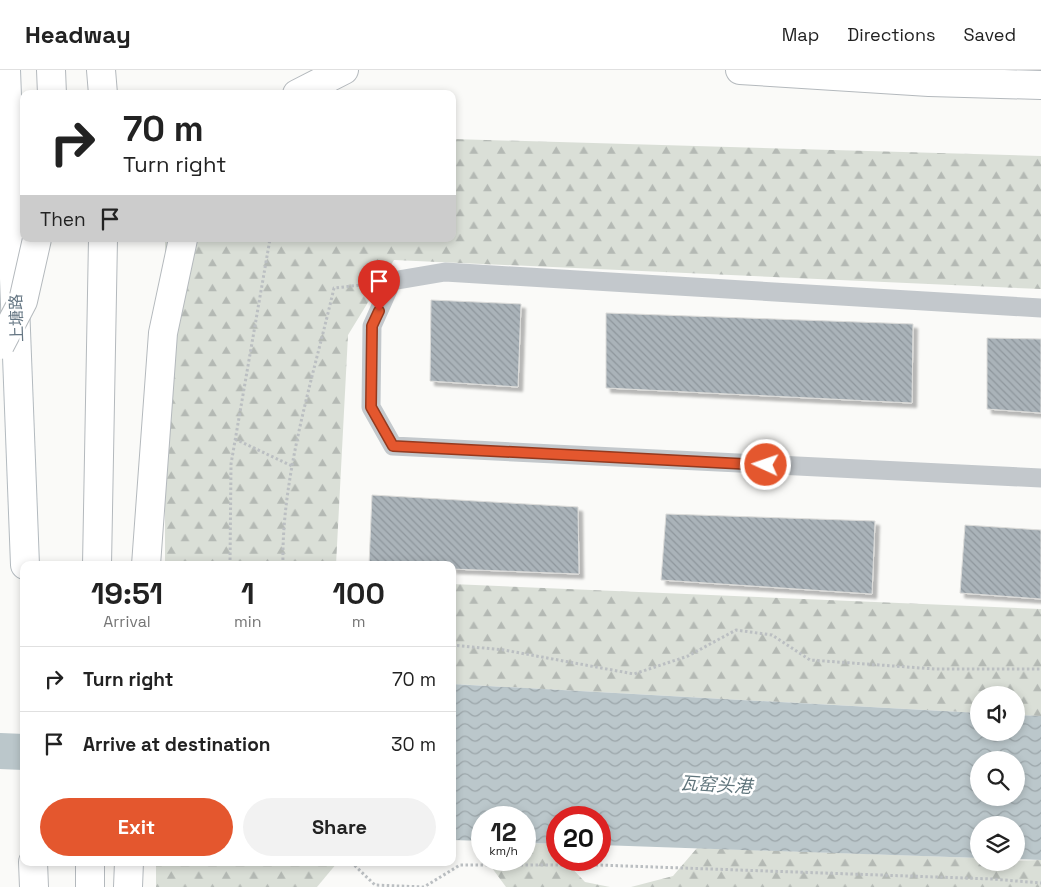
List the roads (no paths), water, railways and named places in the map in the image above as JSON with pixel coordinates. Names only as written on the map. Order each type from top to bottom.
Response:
[{"type":"main road","name":"上塘路","points":[[6,70],[24,561]]},
{"type":"main road","points":[[51,70],[52,90]]},
{"type":"main road","points":[[101,70],[103,90]]},
{"type":"main road","points":[[305,90],[344,70]]},
{"type":"main road","points":[[740,70],[929,82],[1041,86]]},
{"type":"main road","points":[[0,345],[23,300],[36,242]]},
{"type":"main road","points":[[97,561],[103,242]]},
{"type":"main road","points":[[146,561],[163,333],[182,242]]},
{"type":"main road","points":[[33,866],[34,887]]},
{"type":"main road","points":[[90,866],[90,887]]},
{"type":"main road","points":[[128,887],[129,866]]},
{"type":"lane","points":[[1041,308],[445,272],[392,281],[372,326],[371,407],[393,446],[1041,478]]},
{"type":"water","points":[[456,684],[970,713],[970,741],[1025,741],[1025,715],[1041,716],[1041,860],[1025,859],[1025,816],[970,816],[970,858],[611,845],[611,806],[546,806],[546,844],[536,843],[536,806],[471,806],[471,841],[456,840]]},
{"type":"waterway","name":"瓦窑头港","points":[[0,751],[20,752]]}]
